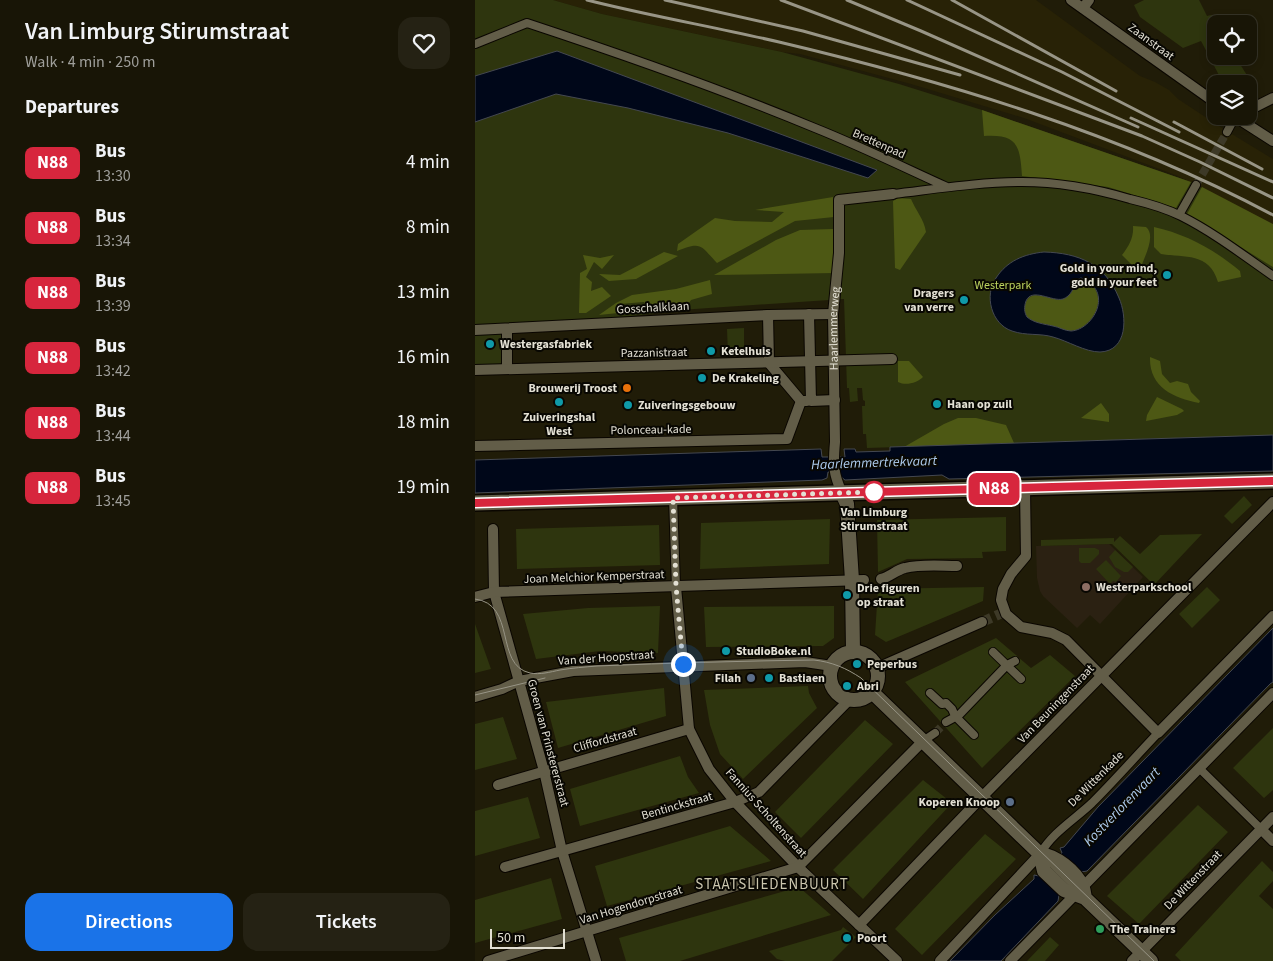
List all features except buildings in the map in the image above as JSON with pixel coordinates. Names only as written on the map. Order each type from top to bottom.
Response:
[{"type":"main road","points":[[475,503],[1269,483]]},
{"type":"street","name":"Zaanstraat","points":[[1071,0],[1086,4],[1207,97]]},
{"type":"street","name":"Brettenpad","points":[[475,44],[527,23],[640,61],[784,115],[947,187],[1005,183],[1045,183],[1120,196],[1179,215],[1217,236],[1273,276]]},
{"type":"street","points":[[1257,106],[1273,98]]},
{"type":"street","points":[[1227,132],[1231,125]]},
{"type":"street","points":[[1248,125],[1273,141]]},
{"type":"street","points":[[1179,215],[1196,185]]},
{"type":"street","points":[[893,194],[947,187]]},
{"type":"street","name":"Haarlemmerweg","points":[[842,493],[834,474],[833,314],[839,253],[839,200],[893,194]]},
{"type":"street","points":[[806,401],[810,362],[809,314]]},
{"type":"street","name":"Gosschalklaan","points":[[475,330],[768,315],[833,314]]},
{"type":"street","points":[[768,315],[769,363],[806,401],[835,400]]},
{"type":"street","points":[[507,328],[507,369]]},
{"type":"street","name":"Pazzanistraat","points":[[475,370],[892,359]]},
{"type":"street","name":"Polonceau-kade","points":[[475,446],[787,439],[806,401]]},
{"type":"street","points":[[1025,488],[1026,556],[1011,574],[1003,588],[1001,600],[1003,614],[1021,626],[1052,633],[1066,640],[1158,733]]},
{"type":"street","points":[[842,493],[847,504],[858,580],[853,652]]},
{"type":"street","name":"Fannius Scholtenstraat","points":[[673,498],[676,586],[689,729],[709,769],[735,802],[798,868],[897,961]]},
{"type":"street","name":"Van Beuningenstraat","points":[[859,925],[981,798],[1273,502]]},
{"type":"street","name":"Groen van Prinstererstraat","points":[[493,529],[494,592],[544,771],[562,852],[595,961]]},
{"type":"street","points":[[881,579],[886,578],[895,571],[908,567],[957,566]]},
{"type":"street","name":"Joan Melchior Kemperstraat","points":[[475,597],[494,592],[858,580]]},
{"type":"street","name":"De Wittenkade","points":[[940,961],[1040,854],[1058,831],[1091,804],[1273,616]]},
{"type":"street","points":[[877,668],[983,622]]},
{"type":"street","points":[[853,652],[861,652],[868,656],[877,668],[878,680],[872,692],[862,699],[849,700],[841,697],[835,691],[829,675],[832,666],[840,656],[853,652]]},
{"type":"street","points":[[993,652],[1021,679]]},
{"type":"street","points":[[946,722],[959,715],[1007,665],[1015,661]]},
{"type":"street","name":"Van der Hoopstraat","points":[[475,696],[502,689],[519,681],[573,671],[805,662],[832,666]]},
{"type":"street","points":[[872,692],[1040,854],[1047,855],[1050,865],[1076,889],[1141,958]]},
{"type":"street","points":[[930,693],[942,704],[946,703],[952,709],[955,716],[974,735]]},
{"type":"street","points":[[1011,961],[1076,889],[1273,693]]},
{"type":"street","name":"Bentinckstraat","points":[[505,867],[735,802],[759,792],[849,700]]},
{"type":"street","name":"Cliffordstraat","points":[[498,785],[689,729]]},
{"type":"street","name":"Van Hogendorpstraat","points":[[488,961],[798,868],[923,741],[935,733]]},
{"type":"street","points":[[1199,768],[1273,840]]},
{"type":"street","name":"De Wittenstraat","points":[[1141,958],[1273,817]]},
{"type":"shaded area","points":[[553,0],[1036,0],[1140,76],[1169,90],[1178,99],[1207,118],[1207,125],[1217,125],[1273,159],[1273,224],[1178,176],[1024,118],[911,84],[800,54],[782,52],[602,14]]},
{"type":"shaded area","name":"Westerparkschool","points":[[1109,544],[1143,577],[1100,624],[1090,615],[1077,628],[1040,591],[1037,578],[1036,546]]},
{"type":"green space","name":"Westerpark","points":[[475,0],[553,0],[602,14],[782,52],[899,84],[982,110],[1191,182],[1273,225],[1273,435],[867,448],[866,434],[863,434],[862,406],[865,406],[865,401],[863,400],[862,388],[857,388],[858,401],[850,402],[849,388],[847,388],[844,299],[680,310],[577,323],[503,325],[503,364],[475,365]]},
{"type":"green space","points":[[1144,0],[1199,0],[1207,16],[1207,52],[1201,41],[1183,48],[1140,17],[1134,5]]},
{"type":"green space","points":[[1214,65],[1241,65],[1247,75],[1219,75]]},
{"type":"green space","points":[[982,110],[1191,182],[1176,208],[1108,187],[1022,176],[1020,157],[1015,144],[1004,137],[984,136]]},
{"type":"green space","points":[[1202,187],[1273,224],[1273,267],[1187,214]]},
{"type":"green space","points":[[833,197],[834,217],[795,221],[717,263],[700,247],[691,246],[677,251],[678,244],[715,218],[735,221],[772,222],[784,212],[755,210]]},
{"type":"green space","points":[[898,198],[911,199],[922,219],[926,232],[900,270],[895,268],[893,201]]},
{"type":"green space","points":[[1133,226],[1146,227],[1150,236],[1146,254],[1138,271],[1122,255],[1131,241]]},
{"type":"green space","points":[[1154,227],[1189,238],[1221,256],[1240,271],[1241,277],[1218,282],[1214,272],[1202,261],[1195,258],[1161,254],[1154,247]]},
{"type":"green space","points":[[833,229],[835,273],[714,275],[776,240],[800,230]]},
{"type":"green space","points":[[664,252],[678,256],[636,279],[609,281],[599,274],[620,275]]},
{"type":"green space","points":[[583,255],[600,258],[614,255],[602,269],[594,262],[586,277],[592,282],[591,291],[602,287],[611,296],[586,313],[579,313],[580,273],[587,269]]},
{"type":"green space","points":[[1081,278],[1091,284],[1098,300],[1097,309],[1093,317],[1086,324],[1079,329],[1069,331],[1036,322],[1027,317],[1025,307],[1030,297],[1039,295],[1058,300],[1071,293],[1076,280]]},
{"type":"green space","points":[[710,280],[712,294],[691,300],[686,307],[651,312],[644,302],[620,304],[618,313],[599,315],[632,295],[676,289]]},
{"type":"green space","points":[[744,328],[744,355],[728,355],[727,329]]},
{"type":"green space","points":[[1150,357],[1160,361],[1162,374],[1170,383],[1177,381],[1188,384],[1191,392],[1200,401],[1199,403],[1180,398],[1164,389],[1154,376]]},
{"type":"green space","points":[[898,361],[909,361],[923,377],[911,383],[904,384],[898,382]]},
{"type":"green space","points":[[1157,397],[1184,411],[1177,415],[1146,421],[1147,415]]},
{"type":"green space","points":[[1101,403],[1109,414],[1109,422],[1081,418]]},
{"type":"green space","points":[[958,418],[976,418],[1006,425],[1014,443],[904,447]]},
{"type":"green space","points":[[1244,496],[1252,505],[1232,524],[1224,516]]},
{"type":"green space","points":[[1006,517],[1006,551],[982,552],[983,558],[907,559],[878,572],[877,520]]},
{"type":"green space","points":[[830,519],[829,564],[700,569],[701,523]]},
{"type":"green space","points":[[659,525],[660,565],[517,569],[516,529]]},
{"type":"green space","points":[[1202,534],[1154,585],[1112,544],[1041,546],[1041,540],[1114,538],[1114,542],[1120,536],[1140,554],[1160,535]]},
{"type":"green space","points":[[1079,548],[1095,548],[1099,550],[1099,554],[1090,563],[1081,563],[1079,561]]},
{"type":"green space","points":[[1115,550],[1133,567],[1128,572],[1115,567],[1109,557]]},
{"type":"green space","points":[[1106,560],[1121,576],[1116,582],[1113,581],[1110,584],[1096,569]]},
{"type":"green space","points":[[984,587],[983,601],[886,642],[875,635],[878,589]]},
{"type":"green space","points":[[1207,587],[1220,600],[1192,628],[1179,614]]},
{"type":"green space","points":[[660,606],[658,653],[600,651],[536,659],[523,614],[588,608]]},
{"type":"green space","points":[[834,606],[834,638],[823,646],[706,647],[704,607]]},
{"type":"green space","points":[[475,624],[491,669],[475,673]]},
{"type":"green space","points":[[996,638],[1031,668],[1050,655],[1075,676],[982,768],[905,682]]},
{"type":"green space","points":[[808,686],[809,693],[817,708],[743,779],[720,754],[710,725],[704,690]]},
{"type":"green space","points":[[664,688],[666,716],[558,748],[546,702]]},
{"type":"green space","points":[[503,717],[517,759],[475,770],[475,724]]},
{"type":"green space","points":[[865,720],[893,744],[801,838],[775,812]]},
{"type":"green space","points":[[1273,728],[1273,790],[1264,798],[1233,768]]},
{"type":"green space","points":[[680,756],[688,777],[699,793],[580,826],[570,789]]},
{"type":"green space","points":[[923,780],[952,803],[863,899],[833,870]]},
{"type":"green space","points":[[528,797],[540,838],[475,856],[475,811]]},
{"type":"green space","points":[[1198,805],[1228,832],[1139,924],[1107,896]]},
{"type":"green space","points":[[730,826],[771,861],[607,906],[595,866]]},
{"type":"green space","points":[[985,834],[1016,859],[922,955],[895,929]]},
{"type":"green space","points":[[1262,861],[1273,872],[1273,881],[1259,896],[1273,909],[1273,961],[1181,961],[1175,955]]},
{"type":"green space","points":[[551,878],[562,919],[475,943],[475,900]]},
{"type":"green space","points":[[799,887],[831,915],[680,961],[626,961],[619,938]]},
{"type":"green space","points":[[843,927],[856,937],[832,961],[785,961],[777,959],[769,951],[841,930]]},
{"type":"green space","points":[[1050,937],[1059,945],[1045,961],[1027,961]]},
{"type":"water","points":[[557,51],[877,170],[868,178],[728,133],[628,108],[556,94],[475,122],[475,76]]},
{"type":"water","points":[[1037,253],[1057,253],[1079,258],[1098,269],[1106,277],[1113,286],[1122,305],[1123,331],[1116,346],[1109,350],[1094,352],[1053,337],[1012,331],[999,322],[990,300],[992,285],[1005,267],[1017,259]],"holes":[[[1081,278],[1091,284],[1097,292],[1099,300],[1097,309],[1087,324],[1079,329],[1071,331],[1036,322],[1026,315],[1026,301],[1033,295],[1063,299],[1072,291],[1076,280]]]},
{"type":"water","name":"Haarlemmertrekvaart","points":[[1273,435],[1273,471],[949,479],[942,475],[845,480],[840,476],[840,472],[828,472],[827,478],[822,480],[475,493],[475,460],[821,449],[822,457],[845,457],[844,449],[855,449],[856,452],[890,451],[890,447]]},
{"type":"water","name":"Kostverlorenvaart","points":[[1273,628],[1273,682],[1087,871],[1081,872],[1059,895],[1058,901],[1001,961],[950,961],[1034,879],[1034,875],[1039,876],[1062,853],[1060,848],[1064,847],[1098,807]]},
{"type":"tunnel","points":[[1196,185],[1227,132]]},
{"type":"tunnel","points":[[982,622],[1000,614]]},
{"type":"tunnel","points":[[935,733],[946,722]]},
{"type":"tram line","points":[[475,599],[488,603],[496,612],[512,659],[519,668],[530,673],[597,666],[814,660],[833,664],[850,671],[861,678],[1154,961]]},
{"type":"tram line","points":[[475,695],[545,678]]},
{"type":"railway","points":[[587,0],[779,42],[906,74],[969,93],[1032,113],[1155,159],[1273,215]]},
{"type":"railway","points":[[665,0],[803,31],[960,75]]},
{"type":"railway","points":[[781,0],[1142,136],[1273,198]]},
{"type":"railway","points":[[847,0],[1138,127]]},
{"type":"railway","points":[[907,0],[1062,72],[1179,132]]},
{"type":"railway","points":[[952,0],[1116,91]]},
{"type":"railway","points":[[1131,118],[1273,182]]},
{"type":"railway","points":[[1174,122],[1262,169]]},
{"type":"bus line","name":"N88","points":[[475,503],[1273,481]]},
{"type":"place","name":"Gold in your mind, gold in your feet","points":[[1167,275]]},
{"type":"place","name":"Dragers van verre","points":[[964,300]]},
{"type":"place","name":"Westergasfabriek","points":[[490,344]]},
{"type":"place","name":"Ketelhuis","points":[[711,351]]},
{"type":"place","name":"De Krakeling","points":[[702,378]]},
{"type":"place","name":"Brouwerij Troost","points":[[627,388]]},
{"type":"place","name":"Zuiveringshal West","points":[[559,402]]},
{"type":"place","name":"Haan op zuil","points":[[937,404]]},
{"type":"place","name":"Zuiveringsgebouw","points":[[628,405]]},
{"type":"place","name":"Van Limburg Stirumstraat","points":[[874,492]]},
{"type":"place","name":"Westerparkschool","points":[[1086,587]]},
{"type":"place","name":"Drie figuren op straat","points":[[847,595]]},
{"type":"place","name":"StudioBoke.nl","points":[[726,651]]},
{"type":"place","name":"Peperbus","points":[[857,664]]},
{"type":"place","name":"Filah","points":[[751,678]]},
{"type":"place","name":"Bastiaen","points":[[769,678]]},
{"type":"place","name":"Abri","points":[[847,686]]},
{"type":"place","name":"Koperen Knoop","points":[[1010,802]]},
{"type":"place","name":"The Trainers","points":[[1100,929]]},
{"type":"place","name":"Poort","points":[[847,938]]},
{"type":"district","name":"STAATSLIEDENBUURT","points":[[772,884]]},
{"type":"route","points":[[683,664],[676,586],[673,498],[874,492]]}]
